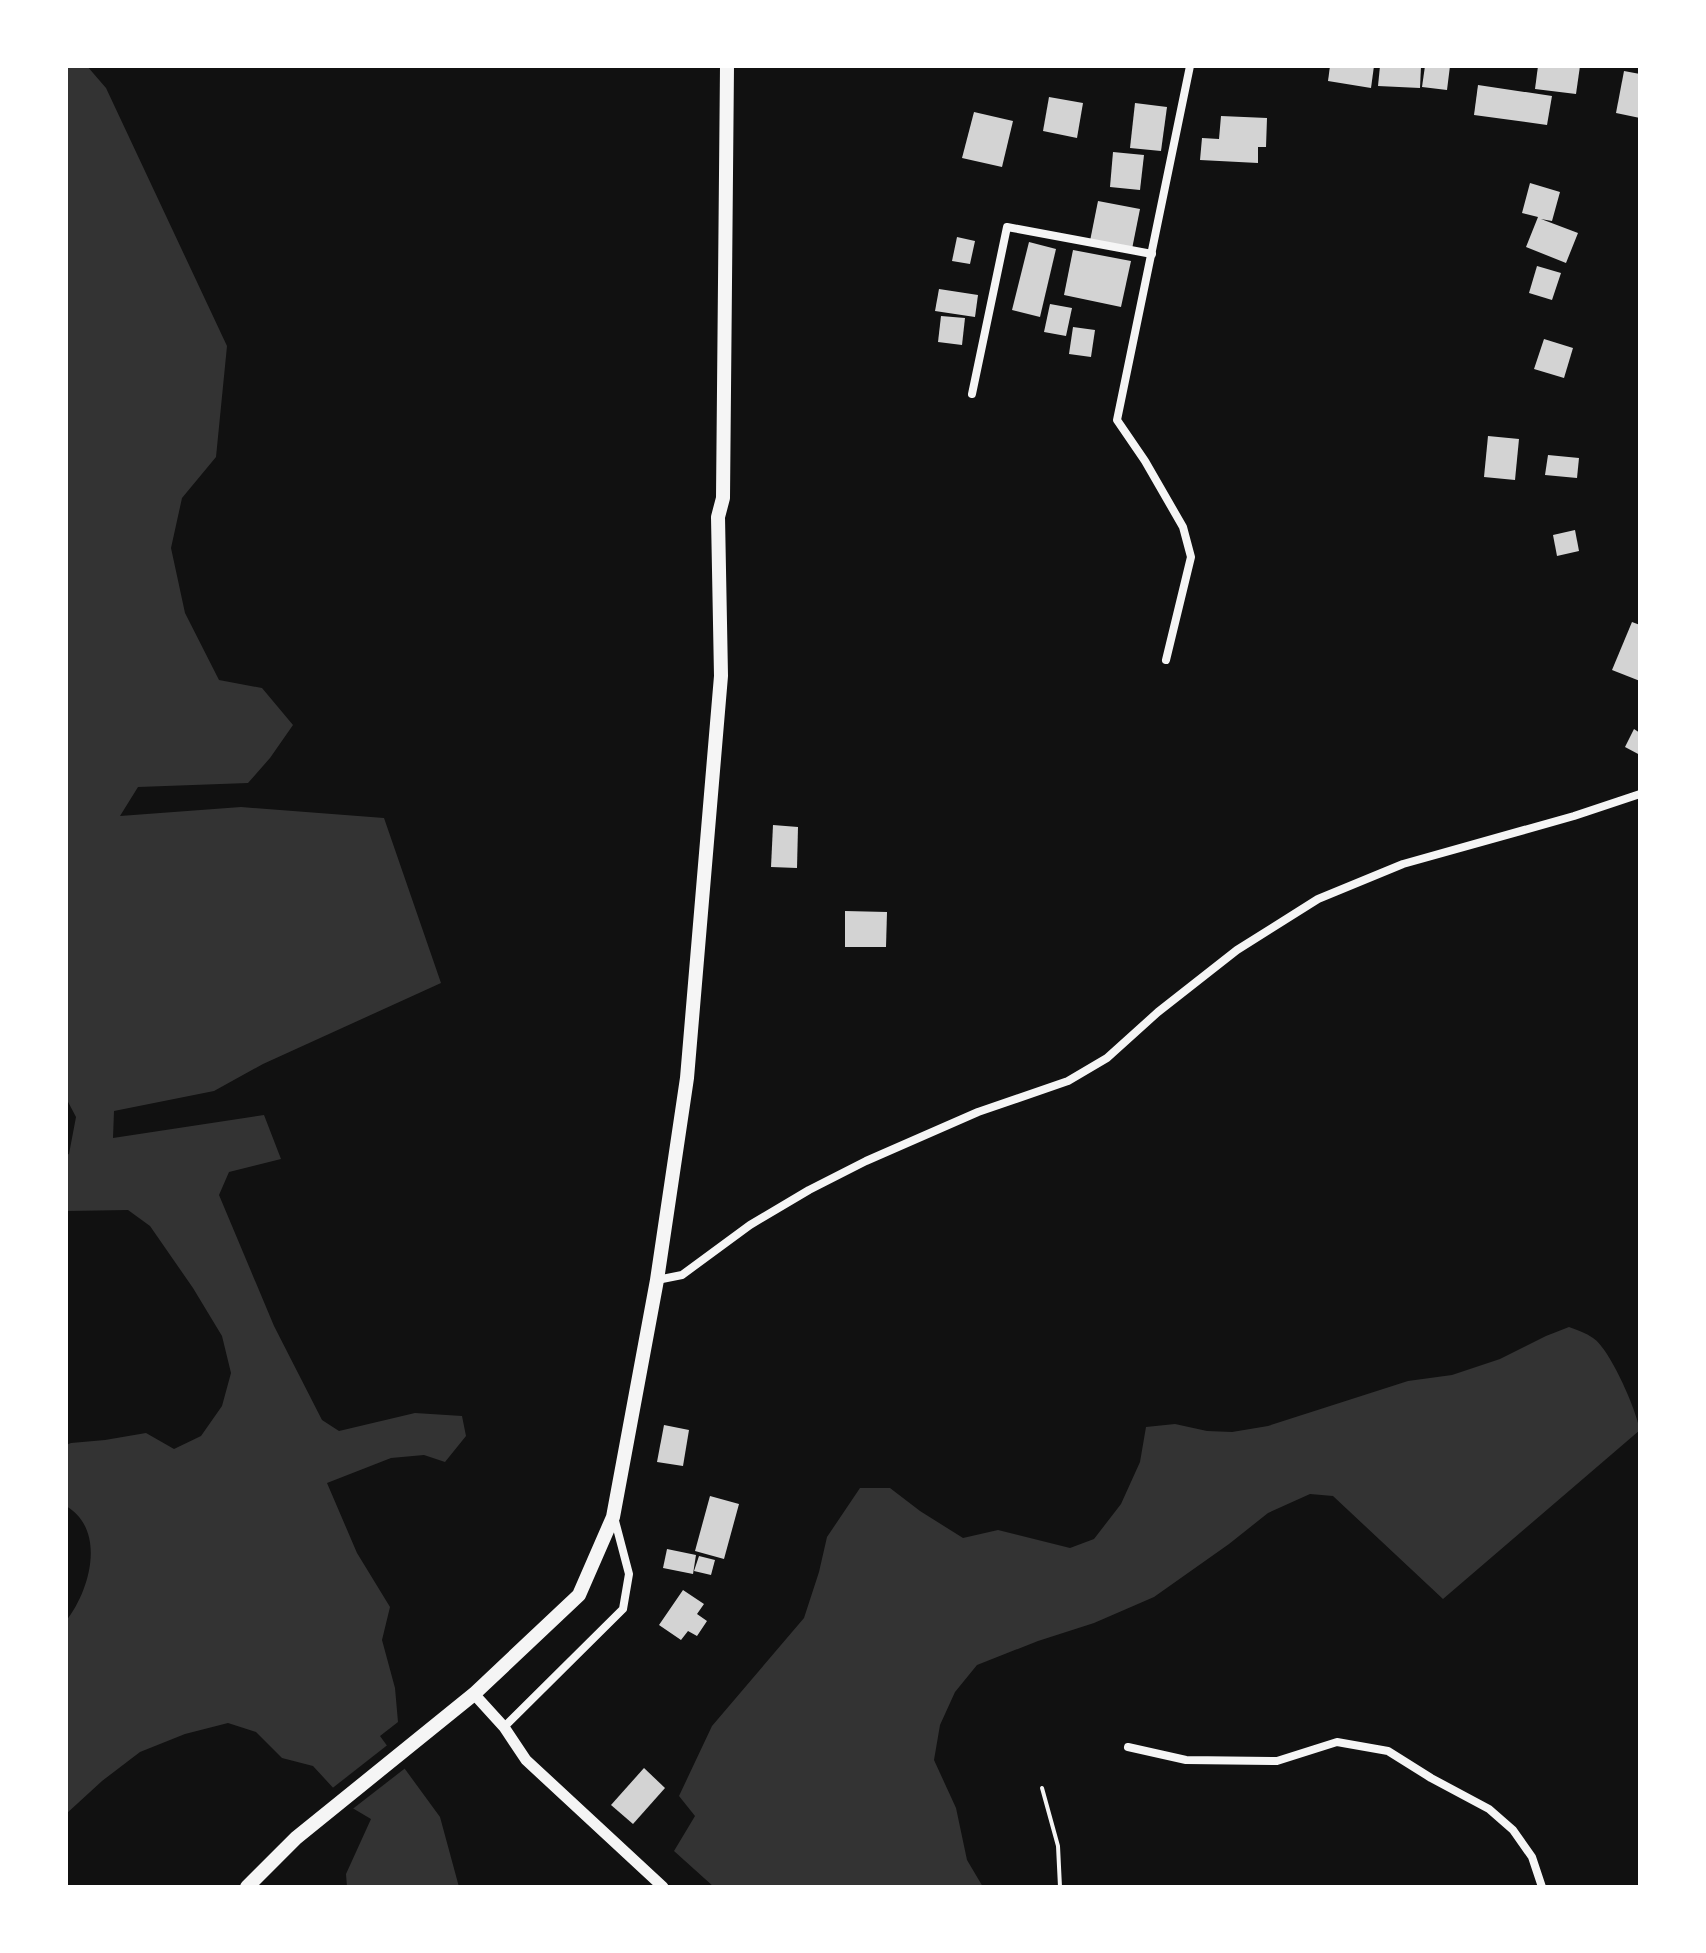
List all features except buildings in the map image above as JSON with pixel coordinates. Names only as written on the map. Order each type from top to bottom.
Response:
[{"type":"main road","points":[[247,1887],[329,1809],[474,1694],[579,1595],[613,1517],[657,1280],[687,1078],[721,676],[718,517],[723,498],[727,66]]},
{"type":"street","points":[[1166,660],[1191,557],[1183,527],[1117,420],[1190,66]]},
{"type":"street","points":[[972,394],[1007,227],[1152,254]]},
{"type":"street","points":[[657,1280],[682,1275],[750,1225],[866,1161],[978,1112],[1068,1081],[1107,1058],[1158,1012],[1237,950],[1318,899],[1403,864],[1574,816],[1640,794]]},
{"type":"street","points":[[504,1727],[623,1609],[629,1574],[613,1517]]},
{"type":"street","points":[[474,1694],[504,1727],[526,1760],[663,1887]]},
{"type":"street","points":[[1128,1747],[1186,1760],[1277,1761],[1337,1742],[1388,1751],[1489,1809],[1513,1830],[1532,1857],[1542,1887]]},
{"type":"path","points":[[1042,1788],[1058,1846],[1060,1887]]},
{"type":"shaded area","points":[[66,66],[87,66],[106,88],[227,346],[216,457],[182,498],[171,548],[185,613],[219,680],[262,688],[293,725],[248,783],[138,787],[120,816],[241,807],[384,818],[441,983],[263,1064],[214,1091],[114,1111],[113,1138],[264,1115],[281,1159],[229,1172],[219,1195],[274,1326],[322,1420],[339,1431],[415,1413],[462,1416],[466,1436],[445,1462],[424,1455],[391,1458],[327,1483],[357,1553],[390,1607],[382,1640],[395,1688],[398,1722],[380,1736],[401,1765],[348,1804],[313,1766],[282,1758],[256,1732],[228,1723],[185,1734],[140,1752],[66,1814],[66,1621],[82,1594],[90,1561],[90,1545],[87,1530],[79,1517],[66,1506],[66,1445],[146,1433],[174,1449],[201,1436],[222,1406],[231,1373],[222,1336],[150,1226],[128,1210],[66,1211],[66,1155],[69,1154],[76,1117],[66,1098]]},
{"type":"shaded area","points":[[1569,1327],[1593,1338],[1607,1354],[1628,1395],[1640,1430],[1443,1599],[1333,1496],[1310,1494],[1268,1513],[1154,1597],[1094,1623],[977,1665],[955,1692],[940,1725],[934,1760],[956,1808],[967,1860],[983,1887],[714,1887],[674,1851],[695,1816],[679,1796],[712,1726],[804,1618],[827,1537],[860,1488],[890,1488],[963,1538],[998,1530],[1070,1548],[1094,1539],[1121,1504],[1140,1462],[1146,1427],[1175,1424],[1207,1431],[1232,1432],[1268,1426],[1408,1381],[1452,1375],[1500,1359]]},
{"type":"shaded area","points":[[402,1765],[440,1817],[459,1887],[347,1887],[346,1874],[371,1819],[349,1806]]},
{"type":"pier","points":[[390,1743],[408,1766],[350,1811],[330,1790]]}]
